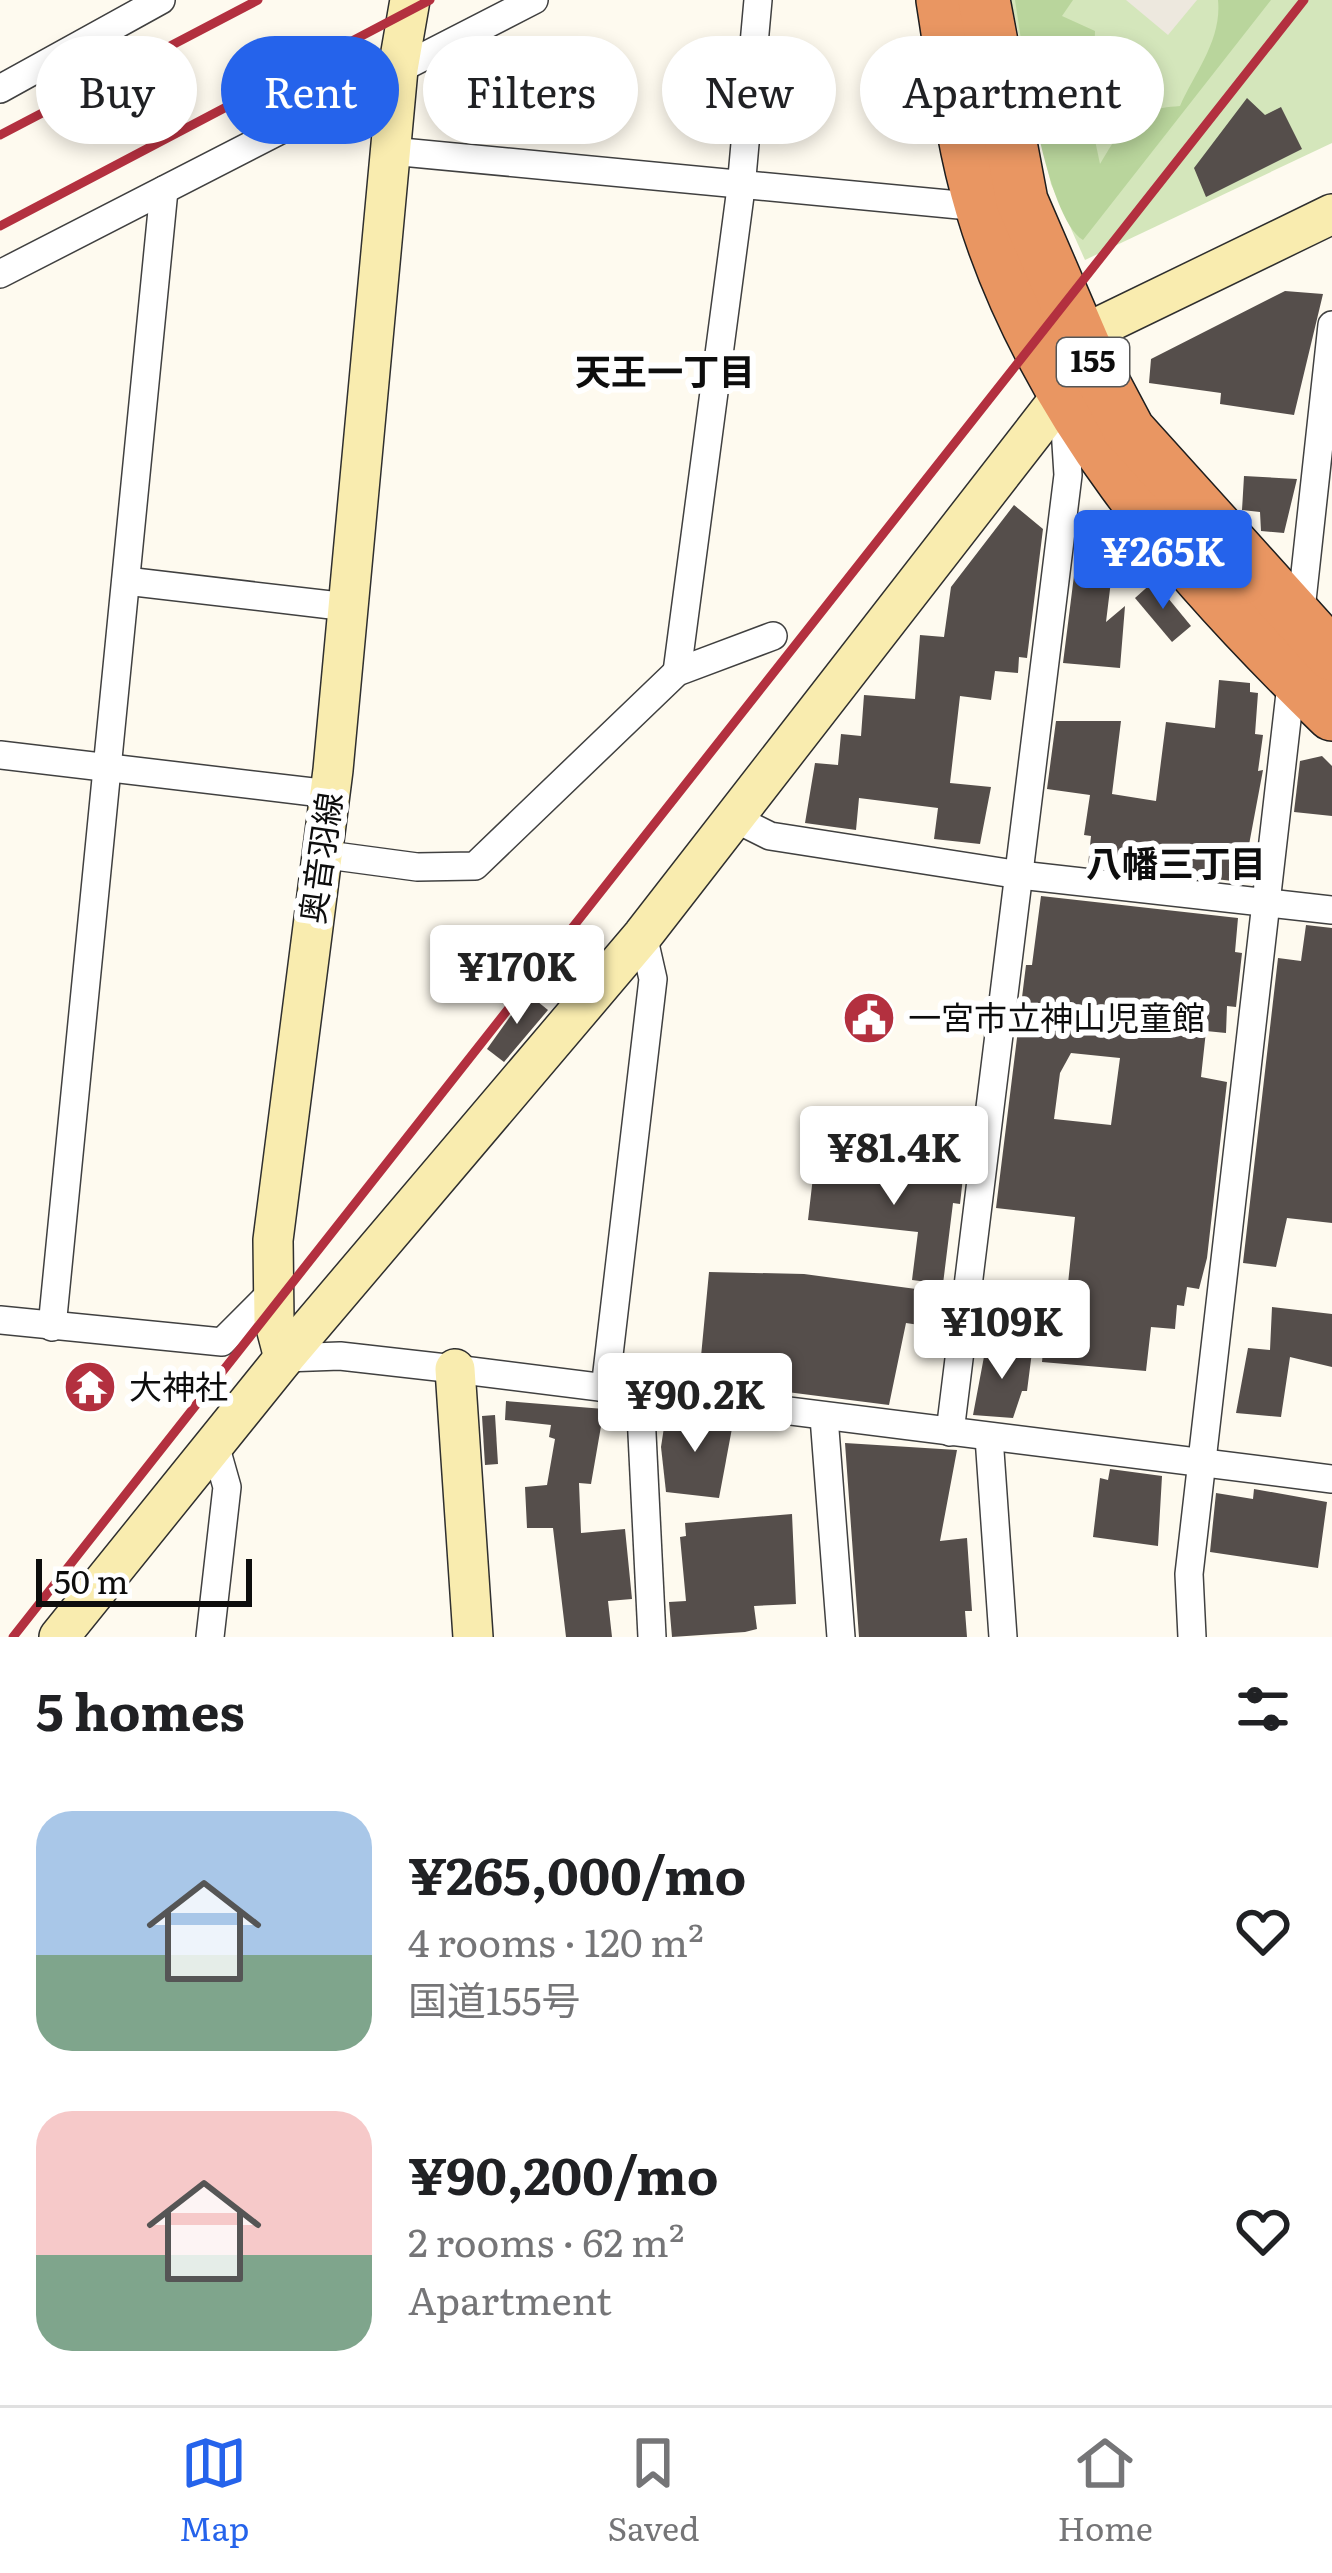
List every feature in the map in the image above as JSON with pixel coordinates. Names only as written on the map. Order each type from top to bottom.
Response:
[{"type":"highway","name":"155","points":[[942,0],[980,207],[1063,394],[1136,505],[1308,651]]},
{"type":"highway","name":"155","points":[[983,0],[1022,201],[1085,347],[1130,430],[1308,651],[1332,715]]},
{"type":"street","points":[[0,88],[161,0]]},
{"type":"street","name":"奥音羽線","points":[[399,63],[410,0]]},
{"type":"street","points":[[399,68],[534,0]]},
{"type":"street","points":[[677,672],[741,188],[758,0]]},
{"type":"street","points":[[0,274],[253,144]]},
{"type":"street","name":"奥音羽線","points":[[284,1358],[274,1290],[273,1240],[330,794],[392,144]]},
{"type":"street","points":[[391,151],[741,188],[980,207]]},
{"type":"street","points":[[52,1327],[164,190]]},
{"type":"street","points":[[59,1637],[214,1442],[643,935],[730,816],[1063,394],[1085,347],[1103,325],[1332,214]]},
{"type":"street","points":[[1192,1637],[1189,1574],[1265,904],[1308,651],[1332,325]]},
{"type":"street","points":[[950,1432],[1068,475],[1063,394]]},
{"type":"street","points":[[126,581],[348,607]]},
{"type":"street","points":[[320,854],[417,868],[475,866],[677,672],[773,636]]},
{"type":"street","points":[[0,755],[330,794]]},
{"type":"street","points":[[730,816],[770,836],[1020,875],[1332,910]]},
{"type":"street","points":[[605,1389],[653,980],[643,935]]},
{"type":"street","points":[[0,1320],[222,1342],[274,1290]]},
{"type":"street","points":[[284,1358],[340,1356],[455,1369],[1332,1479]]},
{"type":"street","points":[[455,1369],[473,1637]]},
{"type":"street","points":[[640,1393],[652,1637]]},
{"type":"street","points":[[824,1417],[841,1637]]},
{"type":"street","points":[[989,1437],[1003,1637]]},
{"type":"street","points":[[210,1637],[227,1487],[214,1442]]},
{"type":"green space","points":[[1011,0],[1332,0],[1332,143],[1085,260],[1051,184],[1042,144],[1164,144],[1164,36],[1019,36]]},
{"type":"green space","points":[[1015,0],[1073,0],[1062,16],[1095,31],[1095,36],[1021,36]]},
{"type":"green space","points":[[1218,0],[1271,0],[1164,137],[1164,109],[1180,106],[1212,42]]},
{"type":"green space","points":[[1041,144],[1096,144],[1100,164],[1112,144],[1158,144],[1083,240],[1069,224]]},
{"type":"shaded area","points":[[1126,0],[1197,0],[1168,35]]},
{"type":"building","points":[[1247,98],[1265,115],[1281,107],[1302,149],[1206,197],[1194,168]]},
{"type":"building","points":[[1285,291],[1323,294],[1294,415],[1220,404],[1221,393],[1149,383],[1151,359]]},
{"type":"building","points":[[1244,476],[1297,479],[1284,533],[1261,531],[1260,512],[1242,510]]},
{"type":"building","points":[[1014,505],[1043,529],[1027,658],[1019,657],[1018,673],[995,671],[991,700],[960,696],[950,783],[991,787],[980,844],[934,839],[938,808],[859,798],[856,830],[805,823],[815,763],[838,765],[841,734],[861,736],[864,695],[915,699],[920,635],[944,637],[951,587]]},
{"type":"building","points":[[1079,536],[1116,540],[1106,622],[1125,606],[1120,668],[1063,663]]},
{"type":"building","points":[[1154,581],[1191,626],[1172,642],[1135,598]]},
{"type":"building","points":[[1219,680],[1250,683],[1250,692],[1258,693],[1255,734],[1263,735],[1258,771],[1263,770],[1242,882],[1088,865],[1091,836],[1084,835],[1090,795],[1047,789],[1056,721],[1121,721],[1112,794],[1156,801],[1166,722],[1215,728]]},
{"type":"building","points":[[1322,756],[1332,766],[1332,816],[1294,812],[1300,761]]},
{"type":"building","points":[[1041,896],[1238,918],[1235,952],[1242,953],[1236,1007],[1227,1006],[1226,1033],[1206,1031],[1201,1077],[1227,1082],[1207,1258],[1199,1289],[1187,1287],[1184,1306],[1177,1305],[1175,1329],[1151,1327],[1146,1371],[1042,1362],[1046,1319],[1054,1320],[1055,1311],[1065,1312],[1075,1217],[996,1208],[1026,965],[1032,965]],"holes":[[[1071,1053],[1120,1058],[1111,1125],[1054,1119],[1060,1073]]]},
{"type":"building","points":[[1306,925],[1332,928],[1332,1223],[1287,1218],[1276,1267],[1243,1263],[1278,958],[1301,961]]},
{"type":"building","points":[[527,993],[548,1010],[504,1062],[487,1049]]},
{"type":"building","points":[[844,1161],[963,1177],[960,1204],[953,1203],[943,1284],[912,1280],[918,1232],[808,1220],[813,1177],[842,1181]]},
{"type":"building","points":[[709,1272],[804,1274],[931,1291],[926,1326],[906,1323],[889,1405],[787,1392],[788,1372],[700,1367]]},
{"type":"building","points":[[1272,1307],[1332,1314],[1332,1367],[1290,1357],[1281,1417],[1236,1413],[1248,1348],[1270,1350]]},
{"type":"building","points":[[986,1346],[1032,1352],[1027,1391],[1022,1391],[1013,1418],[973,1415]]},
{"type":"building","points":[[506,1401],[604,1409],[591,1484],[579,1483],[581,1533],[625,1529],[632,1599],[608,1601],[612,1637],[566,1637],[553,1528],[527,1528],[525,1487],[547,1485],[555,1439],[549,1437],[551,1425],[505,1420]]},
{"type":"building","points":[[666,1414],[733,1423],[719,1498],[666,1492],[661,1447]]},
{"type":"building","points":[[495,1415],[498,1464],[485,1465],[482,1416]]},
{"type":"building","points":[[845,1443],[957,1450],[940,1541],[967,1538],[972,1611],[965,1611],[967,1637],[859,1637]]},
{"type":"building","points":[[1110,1469],[1162,1476],[1158,1546],[1093,1537],[1100,1478],[1108,1480]]},
{"type":"building","points":[[1254,1489],[1327,1502],[1318,1568],[1210,1552],[1216,1493],[1253,1499]]},
{"type":"building","points":[[792,1514],[796,1604],[754,1606],[757,1629],[672,1637],[669,1602],[686,1601],[680,1537],[686,1536],[685,1523]]},
{"type":"railway","points":[[0,135],[258,0]]},
{"type":"railway","points":[[0,226],[430,0]]},
{"type":"railway","points":[[13,1637],[1304,0]]},
{"type":"place","name":"一宮市立神山児童館","points":[[869,1018]]},
{"type":"place","name":"大神社","points":[[90,1387]]},
{"type":"district","name":"天王一丁目","points":[[665,372]]},
{"type":"district","name":"八幡三丁目","points":[[1176,864]]}]
